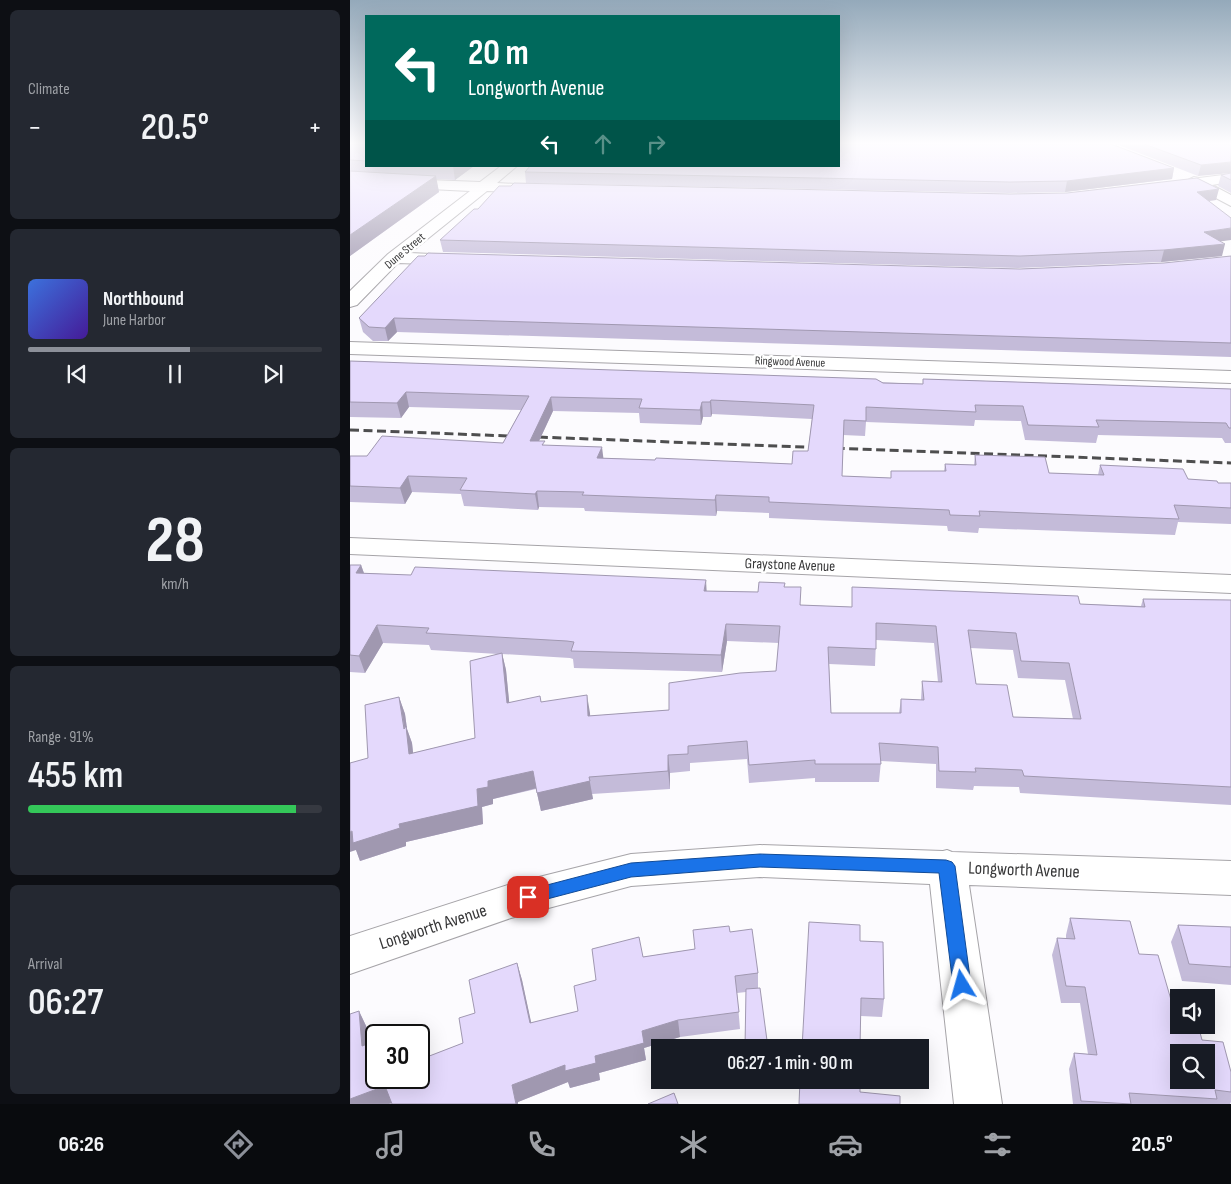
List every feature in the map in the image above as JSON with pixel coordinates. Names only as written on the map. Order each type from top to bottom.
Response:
[{"type":"street","name":"Dune Street","points":[[350,301],[394,258],[473,196]]},
{"type":"street","points":[[394,258],[474,260]]},
{"type":"street","name":"Ringwood Avenue","points":[[350,348],[1231,377]]},
{"type":"street","name":"Graystone Avenue","points":[[350,546],[1231,584]]},
{"type":"street","name":"Longworth Avenue","points":[[350,955],[511,901],[631,870],[760,861],[946,866],[1231,878]]},
{"type":"street","points":[[946,866],[978,1104]]},
{"type":"building","points":[[350,196],[408,196],[350,235]]},
{"type":"building","points":[[490,196],[1202,196],[1231,218],[1231,228],[1204,232],[1225,244],[1164,250],[1020,256],[440,240],[474,209],[478,209]]},
{"type":"building","points":[[428,253],[1020,269],[1164,263],[1231,256],[1231,343],[394,318],[385,328],[369,327],[359,318],[418,256],[425,256]]},
{"type":"building","points":[[350,361],[876,379],[883,383],[923,384],[923,379],[1231,389],[1231,428],[1226,423],[1096,420],[1099,427],[1028,425],[1023,406],[975,405],[976,412],[866,407],[866,421],[844,420],[842,476],[891,478],[891,471],[946,471],[945,464],[976,465],[975,455],[1045,457],[1049,473],[1104,475],[1100,465],[1183,469],[1188,479],[1231,483],[1231,508],[1174,505],[1179,519],[979,511],[980,516],[950,515],[949,510],[769,502],[769,497],[716,495],[715,500],[582,495],[584,492],[537,491],[535,494],[460,490],[467,478],[408,476],[400,488],[350,486],[350,456],[367,456],[382,436],[503,443],[529,396],[406,392],[397,403],[350,402]],"holes":[[[551,397],[642,399],[639,408],[700,410],[702,402],[710,402],[711,400],[814,405],[808,451],[793,451],[792,464],[656,458],[655,460],[597,458],[602,447],[542,445],[545,441],[530,441]]]},
{"type":"building","points":[[350,565],[361,565],[356,573],[411,575],[415,567],[706,580],[704,591],[758,592],[759,582],[785,583],[784,587],[801,587],[800,605],[852,607],[852,587],[1078,596],[1080,604],[1145,607],[1143,599],[1231,600],[1231,787],[1024,776],[1022,770],[975,768],[976,772],[939,771],[938,747],[879,743],[881,764],[815,764],[815,760],[749,765],[747,741],[688,746],[688,754],[668,755],[668,771],[589,777],[590,781],[537,793],[533,771],[488,781],[488,787],[477,789],[478,806],[399,824],[400,828],[353,843],[352,831],[350,832],[350,763],[368,758],[365,705],[399,697],[404,729],[406,726],[409,754],[475,738],[470,661],[502,653],[507,703],[540,696],[541,702],[587,695],[588,716],[669,710],[669,683],[740,673],[776,671],[780,626],[726,624],[721,655],[571,651],[574,642],[426,633],[429,628],[377,625],[359,656],[350,655]],"holes":[[[876,623],[936,626],[942,682],[922,681],[924,700],[901,699],[901,713],[831,713],[828,647],[876,649]],[[968,630],[1016,633],[1021,661],[1069,663],[1081,719],[1013,717],[1007,685],[976,684]]]},
{"type":"building","points":[[1070,918],[1130,921],[1139,954],[1158,955],[1170,996],[1170,1034],[1200,1034],[1202,1040],[1223,1042],[1231,1072],[1231,1092],[1215,1090],[1217,1099],[1129,1093],[1131,1104],[1081,1101],[1074,1053],[1097,1055],[1085,987],[1066,986],[1057,938],[1075,939]]},
{"type":"building","points":[[809,922],[860,925],[860,941],[883,942],[884,999],[861,998],[860,1039],[802,1039]]},
{"type":"building","points":[[1178,925],[1231,927],[1231,967],[1189,964]]},
{"type":"building","points":[[729,926],[730,932],[752,929],[758,973],[735,976],[739,1012],[678,1020],[642,1031],[644,1043],[595,1056],[596,1063],[565,1071],[565,1065],[512,1085],[516,1104],[392,1104],[386,1089],[430,1089],[430,1056],[463,1043],[459,1018],[475,1013],[469,980],[517,963],[530,1023],[578,1011],[574,986],[596,980],[592,949],[639,937],[643,957],[695,949],[693,930]]},
{"type":"building","points":[[760,988],[767,1039],[745,1039],[746,989]]},
{"type":"building","points":[[359,1011],[362,1046],[365,1045],[365,1089],[377,1089],[350,1099],[350,1014]]},
{"type":"building","points":[[800,1089],[860,1089],[860,1092],[900,1096],[900,1104],[799,1104]]},
{"type":"building","points":[[674,1093],[678,1104],[648,1104]]},
{"type":"railway","points":[[350,430],[1231,463]]},
{"type":"route","points":[[528,897],[631,870],[760,861],[946,866],[962,985]]}]
